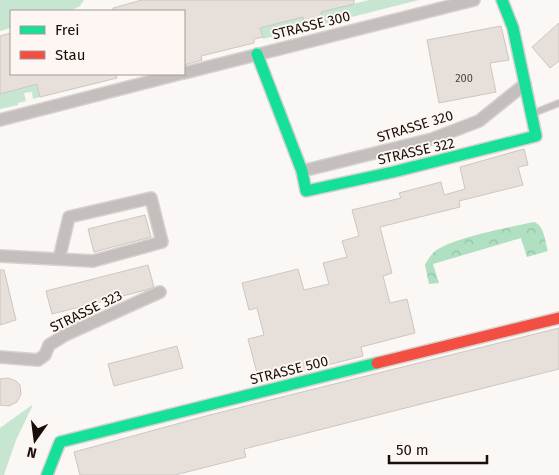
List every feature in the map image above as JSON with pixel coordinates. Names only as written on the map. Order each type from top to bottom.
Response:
[{"type":"street","name":"STRASSE 300","points":[[185,73],[474,0]]},
{"type":"street","name":"STRASSE 322","points":[[257,54],[302,171],[306,191],[472,153],[536,136],[513,28],[502,0]]},
{"type":"street","points":[[0,120],[175,75]]},
{"type":"street","name":"STRASSE 320","points":[[302,171],[432,139],[479,121],[525,84]]},
{"type":"street","points":[[0,256],[93,261],[162,242],[151,198],[69,218],[60,259]]},
{"type":"street","name":"STRASSE 323","points":[[0,357],[38,360],[45,355],[49,345],[65,336],[160,292]]},
{"type":"street","name":"STRASSE 500","points":[[47,475],[60,442],[559,318]]},
{"type":"lane","points":[[532,114],[559,103]]},
{"type":"green space","points":[[0,0],[84,0],[80,6],[73,10],[10,10],[10,28],[0,31]]},
{"type":"green space","points":[[369,0],[419,0],[324,24],[321,12]]},
{"type":"green space","points":[[303,17],[306,29],[263,39],[260,28]]},
{"type":"green space","points":[[37,84],[40,97],[33,99],[32,92],[24,93],[26,101],[0,109],[0,93]]},
{"type":"green space","points":[[534,222],[542,230],[548,251],[527,257],[521,238],[433,264],[439,283],[429,284],[425,265],[434,252],[442,247],[481,234]]},
{"type":"green space","points":[[32,405],[16,440],[4,475],[0,475],[0,428]]},
{"type":"building","points":[[142,0],[354,0],[354,4],[321,12],[324,25],[306,30],[303,17],[260,28],[263,37],[254,39],[254,43],[201,56],[202,60],[185,65],[185,10],[113,10],[113,8]]},
{"type":"building","points":[[559,23],[559,61],[550,68],[532,47]]},
{"type":"building","points":[[501,26],[509,60],[490,63],[496,92],[439,103],[427,40]]},
{"type":"building","points":[[10,33],[10,75],[116,75],[117,78],[40,97],[37,84],[0,94],[0,36]]},
{"type":"building","points":[[524,149],[528,165],[518,167],[523,185],[459,201],[460,207],[380,227],[392,273],[383,276],[390,303],[407,299],[415,333],[361,347],[363,356],[276,378],[273,369],[257,373],[248,339],[264,335],[257,308],[249,310],[242,283],[298,269],[304,290],[329,284],[323,263],[347,257],[342,241],[359,236],[352,210],[401,198],[399,193],[441,182],[444,195],[465,189],[460,167]]},
{"type":"building","points":[[145,215],[151,237],[94,252],[88,229]]},
{"type":"building","points":[[148,265],[154,287],[52,314],[46,291]]},
{"type":"building","points":[[0,270],[4,270],[16,320],[0,325]]},
{"type":"building","points":[[559,328],[559,369],[244,449],[246,457],[175,475],[80,475],[74,452],[206,416]]},
{"type":"building","points":[[177,346],[183,368],[114,386],[108,364]]},
{"type":"building","points":[[8,378],[20,385],[21,394],[17,402],[9,406],[0,405],[0,379]]},
{"type":"traffic: fast","points":[[257,54],[302,171],[306,191],[393,172],[536,136],[513,28],[502,0]]},
{"type":"traffic: fast","points":[[47,475],[60,442],[377,363]]},
{"type":"traffic: jam","points":[[377,363],[559,318]]}]
